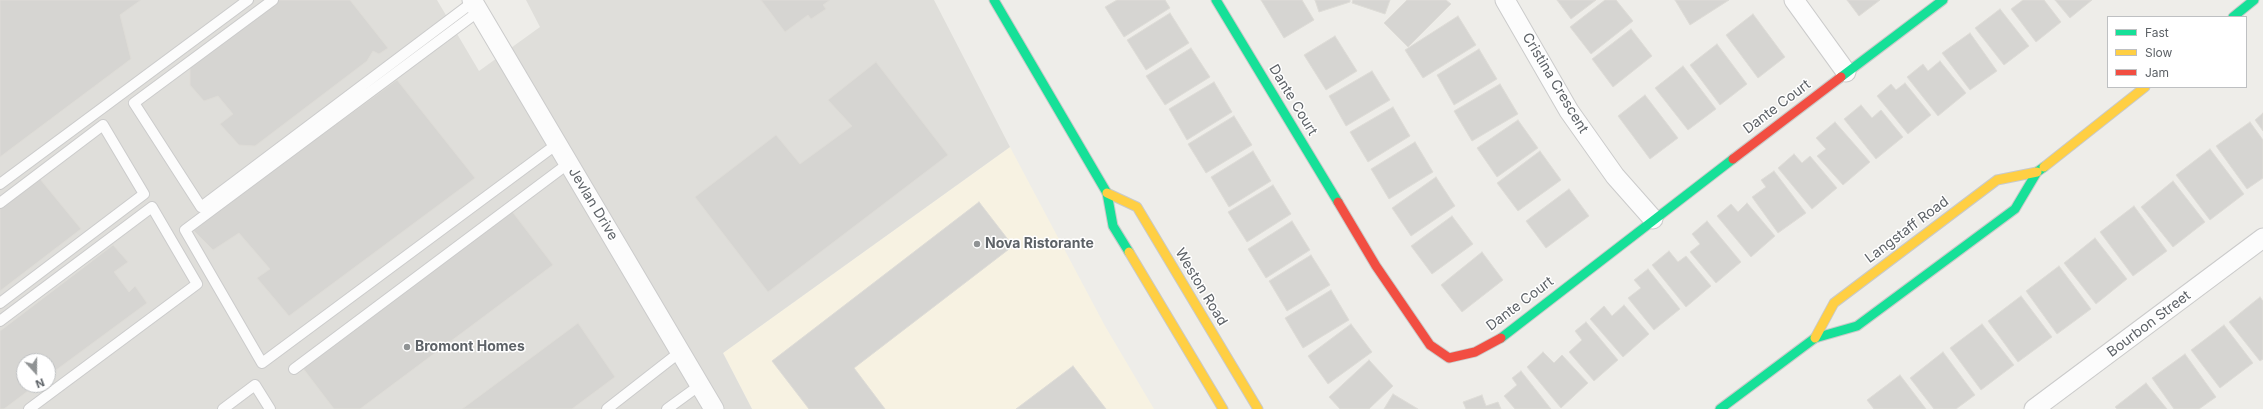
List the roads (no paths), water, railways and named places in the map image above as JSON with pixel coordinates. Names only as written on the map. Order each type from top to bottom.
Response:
[{"type":"main road","points":[[994,0],[1107,193],[1113,226],[1223,409]]},
{"type":"main road","name":"Dante Court","points":[[1216,0],[1376,266],[1430,345],[1449,358],[1475,352],[1497,341],[1653,219],[1943,0]]},
{"type":"main road","points":[[2234,16],[2254,0]]},
{"type":"main road","name":"Langstaff Road","points":[[1720,409],[1815,338],[1857,326],[2015,209],[2037,172],[2144,88]]},
{"type":"main road","name":"Langstaff Road","points":[[1815,338],[1834,303],[1997,180],[2037,172]]},
{"type":"main road","name":"Weston Road","points":[[1107,193],[1136,207],[1258,409]]},
{"type":"street","name":"Cristina Crescent","points":[[1505,0],[1569,111],[1615,176],[1653,219]]},
{"type":"street","points":[[1794,0],[1846,72]]},
{"type":"street","name":"Jevlan Drive","points":[[475,4],[714,409]]},
{"type":"street","name":"Bourbon Street","points":[[2034,409],[2263,238]]},
{"type":"lane","points":[[0,184],[248,0]]},
{"type":"lane","points":[[273,0],[134,102],[201,207],[475,4]]},
{"type":"lane","points":[[475,4],[185,230],[262,363],[557,144]]},
{"type":"lane","points":[[0,203],[103,125],[144,194],[0,303]]},
{"type":"lane","points":[[294,369],[569,163]]},
{"type":"lane","points":[[0,322],[152,207],[197,284],[29,409]]},
{"type":"lane","points":[[607,409],[680,352]]},
{"type":"lane","points":[[223,409],[255,385],[270,409]]},
{"type":"lane","points":[[667,409],[700,385]]},
{"type":"place","name":"Nova Ristorante","points":[[977,244]]},
{"type":"place","name":"Bromont Homes","points":[[407,347]]}]
